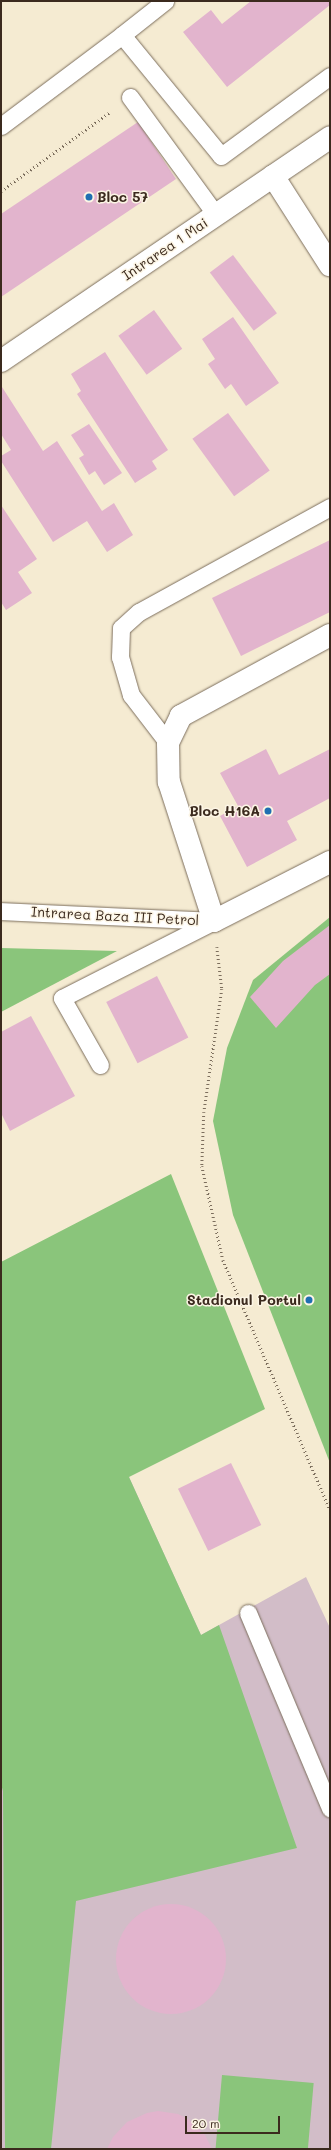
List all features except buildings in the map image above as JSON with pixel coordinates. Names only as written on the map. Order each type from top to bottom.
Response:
[{"type":"street","name":"Intrarea 1 Mai","points":[[1,361],[330,137]]},
{"type":"street","points":[[273,176],[330,265]]},
{"type":"street","points":[[330,635],[181,716],[168,743],[170,782],[214,921],[330,862]]},
{"type":"lane","points":[[1,126],[122,36],[165,1]]},
{"type":"lane","points":[[122,36],[221,156],[330,76]]},
{"type":"lane","points":[[130,97],[216,215]]},
{"type":"lane","points":[[168,743],[131,695],[120,657],[121,628],[139,612],[330,507]]},
{"type":"lane","name":"Intrarea Baza III Petrol","points":[[1,911],[214,921]]},
{"type":"lane","points":[[100,1065],[62,998],[214,921]]},
{"type":"lane","points":[[248,1613],[330,1808]]},
{"type":"path","points":[[1,191],[130,97]]},
{"type":"path","name":"Intrarea Baza III Petrol","points":[[214,921],[222,989],[204,1112],[202,1166],[223,1260],[330,1510]]},
{"type":"shaded area","points":[[1,1298],[129,1477],[201,1635],[306,1577],[330,1628],[330,2149],[1,2149]]},
{"type":"green space","points":[[330,917],[330,1463],[233,1215],[213,1121],[227,1048],[253,980]]},
{"type":"green space","points":[[1,948],[117,951],[1,1012]]},
{"type":"green space","points":[[171,1174],[265,1409],[129,1477],[201,1635],[219,1625],[297,1848],[76,1901],[51,2149],[5,2149],[3,1791],[1,1784],[1,1262]]},
{"type":"green space","points":[[222,2075],[314,2083],[308,2149],[216,2149]]},
{"type":"place","name":"Bloc 57","points":[[89,197]]},
{"type":"place","name":"Bloc H16A","points":[[268,811]]},
{"type":"place","name":"Stadionul Portul","points":[[309,1300]]}]
